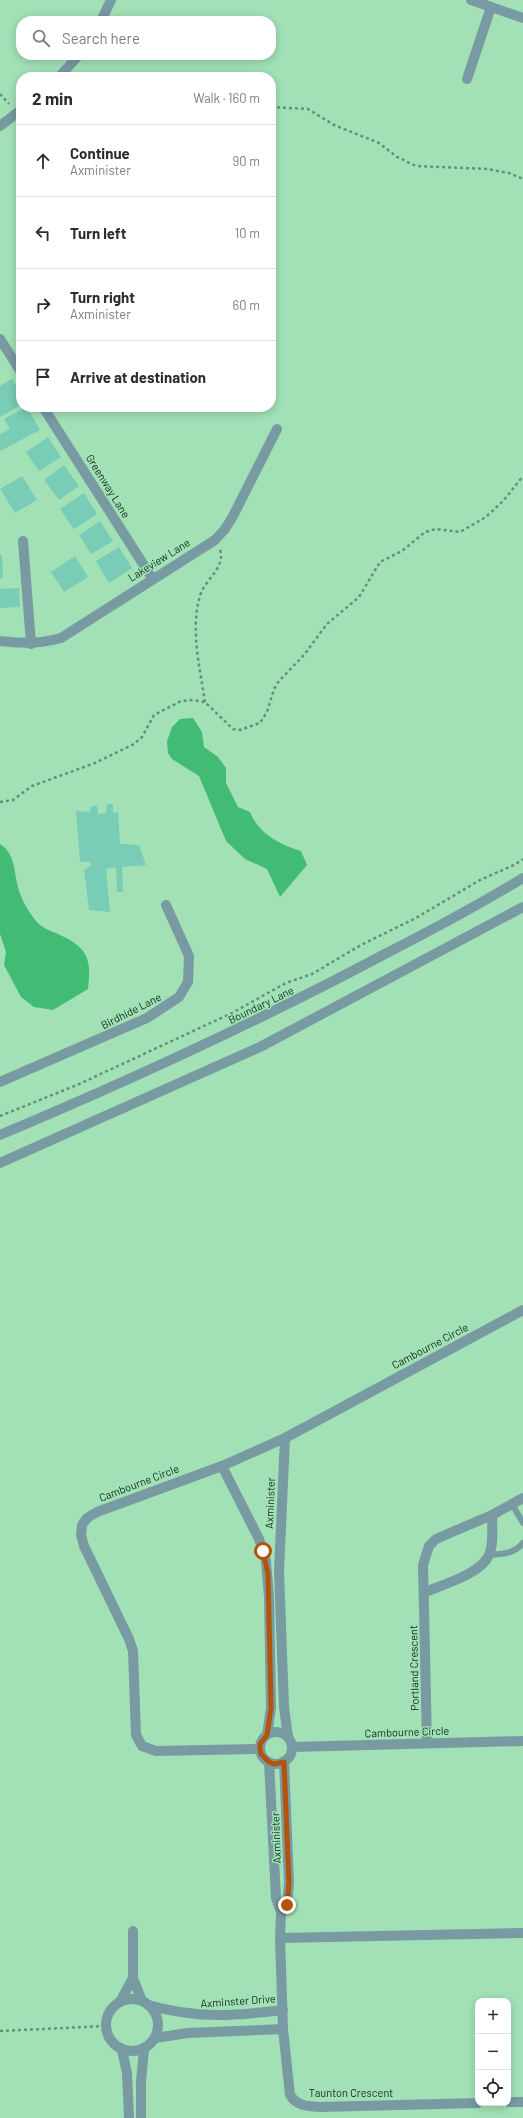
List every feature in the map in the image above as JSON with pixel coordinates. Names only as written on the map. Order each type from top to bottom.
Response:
[{"type":"street","points":[[103,16],[111,0]]},
{"type":"street","points":[[471,0],[523,18]]},
{"type":"street","points":[[467,79],[491,7]]},
{"type":"street","points":[[64,72],[74,60]]},
{"type":"street","points":[[0,126],[16,114]]},
{"type":"street","points":[[0,339],[16,364]]},
{"type":"street","name":"Greenway Lane","points":[[46,412],[152,578]]},
{"type":"street","name":"Lakeview Lane","points":[[0,641],[31,644],[45,643],[61,638],[152,578],[215,540],[225,529],[233,516],[277,429]]},
{"type":"street","points":[[23,541],[31,644]]},
{"type":"street","name":"Boundary Lane","points":[[0,1135],[100,1093],[285,1007],[424,934],[523,878]]},
{"type":"street","name":"Birdhide Lane","points":[[0,1082],[147,1018],[179,997],[188,982],[189,956],[166,905]]},
{"type":"street","points":[[0,1163],[260,1047],[523,907]]},
{"type":"street","name":"Cambourne Circle","points":[[260,1749],[156,1751],[142,1746],[136,1735],[133,1658],[130,1639],[84,1546],[81,1535],[82,1525],[87,1518],[97,1512],[222,1466],[285,1438],[523,1310]]},
{"type":"street","name":"Axminister","points":[[285,1438],[280,1571],[284,1707],[288,1737]]},
{"type":"street","name":"Axminister","points":[[222,1466],[258,1539],[266,1561],[269,1598],[271,1708],[267,1735]]},
{"type":"street","name":"Portland Crescent","points":[[427,1743],[425,1592],[423,1565],[429,1546],[436,1539],[492,1515],[523,1498]]},
{"type":"street","points":[[425,1592],[464,1576],[486,1561],[489,1555],[492,1539],[492,1515]]},
{"type":"street","points":[[278,1732],[288,1737],[292,1747],[291,1753],[284,1762],[274,1764],[269,1762],[261,1754],[260,1744],[267,1735],[278,1732]]},
{"type":"street","name":"Cambourne Circle","points":[[292,1747],[523,1741]]},
{"type":"street","name":"Axminister","points":[[269,1762],[276,1898],[281,1912],[280,1938],[283,2010]]},
{"type":"street","name":"Axminister","points":[[281,1912],[287,1905],[289,1883],[284,1762]]},
{"type":"street","points":[[122,2050],[137,2051],[144,2049],[155,2038],[158,2032],[157,2017],[145,2003],[134,1978],[133,1931]]},
{"type":"street","points":[[280,1938],[523,1933]]},
{"type":"street","points":[[129,2118],[128,2073],[122,2050],[110,2040],[106,2026],[109,2012],[120,2002],[134,1978]]},
{"type":"street","points":[[120,2002],[127,2000],[145,2003]]},
{"type":"street","name":"Axminster Drive","points":[[145,2003],[176,2012],[198,2016],[251,2014],[283,2010]]},
{"type":"street","name":"Taunton Crescent","points":[[283,2010],[287,2086],[294,2102],[301,2105],[320,2107],[475,2103]]},
{"type":"street","points":[[155,2038],[188,2032],[283,2029]]},
{"type":"street","points":[[142,2118],[141,2082],[144,2049]]},
{"type":"street","points":[[511,2102],[523,2102]]},
{"type":"lane","points":[[512,1504],[523,1524]]},
{"type":"lane","points":[[489,1555],[506,1554],[518,1550],[523,1543]]},
{"type":"path","points":[[276,107],[308,109],[334,125],[379,143],[397,157],[416,166],[439,168],[487,168],[509,173],[523,179]]},
{"type":"path","points":[[215,540],[220,551],[221,562],[202,588],[198,603],[196,626],[206,702],[222,721],[233,729],[240,730],[260,723],[267,712],[274,689],[279,680],[304,655],[327,624],[359,597],[380,562],[402,551],[425,532],[436,529],[460,532],[481,521],[495,509],[523,476]]},
{"type":"path","points":[[0,802],[13,800],[32,786],[95,763],[134,744],[142,737],[150,720],[158,712],[181,701],[192,700],[206,702]]},
{"type":"path","points":[[0,1116],[77,1086],[232,1014],[286,983],[312,974],[361,945],[416,918],[480,880],[514,866],[523,859]]},
{"type":"path","points":[[0,2031],[106,2026]]},
{"type":"shaded area","points":[[193,718],[202,732],[204,747],[218,757],[226,768],[226,783],[238,807],[250,812],[254,820],[264,832],[271,837],[285,845],[301,851],[307,865],[280,897],[267,869],[245,859],[226,841],[199,776],[172,759],[168,753],[167,741],[172,727],[180,719]]},
{"type":"shaded area","points":[[0,844],[10,854],[19,889],[32,916],[41,926],[75,944],[81,949],[88,961],[88,989],[53,1010],[34,1007],[21,997],[4,965],[6,952],[0,934]]},
{"type":"building","points":[[12,379],[16,386],[16,408],[0,417],[0,386]]},
{"type":"building","points":[[17,412],[30,412],[40,430],[0,451],[0,434],[10,429],[4,419]]},
{"type":"building","points":[[48,437],[61,457],[39,471],[26,452]]},
{"type":"building","points":[[64,465],[79,486],[59,500],[44,480]]},
{"type":"building","points":[[22,476],[37,500],[15,513],[0,489]]},
{"type":"building","points":[[84,493],[97,514],[74,529],[60,509]]},
{"type":"building","points":[[100,521],[113,541],[91,554],[79,535]]},
{"type":"building","points":[[119,547],[132,568],[109,583],[96,561]]},
{"type":"building","points":[[0,555],[2,555],[3,578],[0,578]]},
{"type":"building","points":[[75,556],[88,577],[64,592],[51,572]]},
{"type":"building","points":[[19,588],[20,607],[0,608],[0,589]]},
{"type":"building","points":[[107,804],[113,804],[113,813],[118,812],[120,844],[139,845],[146,865],[122,867],[123,892],[117,892],[116,867],[106,869],[110,912],[89,910],[84,870],[91,866],[90,862],[80,862],[76,811],[90,812],[90,807],[97,805],[98,814],[106,813]]},
{"type":"route","points":[[263,1551],[268,1574],[271,1708],[267,1735],[260,1744],[260,1749],[264,1759],[269,1762],[274,1764],[284,1762],[289,1883],[287,1905]]}]
